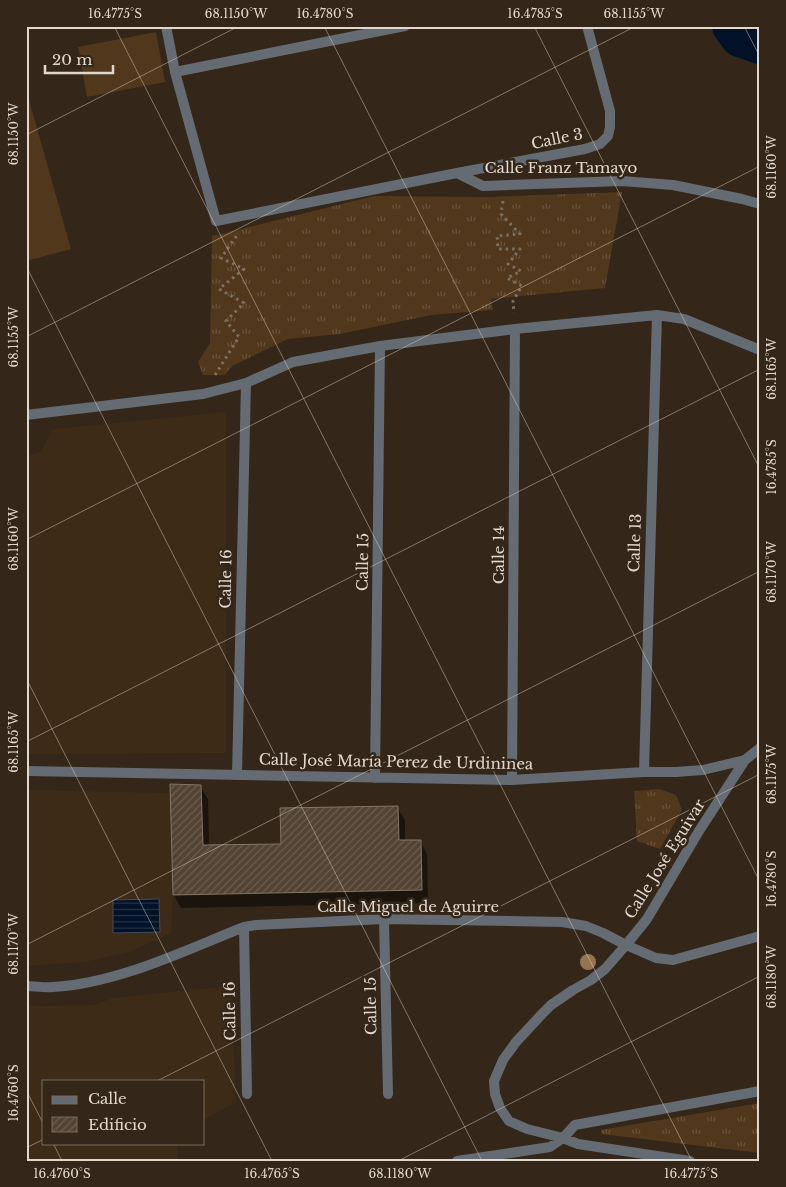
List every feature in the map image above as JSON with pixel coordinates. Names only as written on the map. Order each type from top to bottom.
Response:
[{"type":"street","points":[[166,26],[175,72],[216,221],[457,173]]},
{"type":"street","points":[[175,72],[405,26]]},
{"type":"street","name":"Calle 3","points":[[457,173],[585,149],[600,144],[608,136],[610,111],[587,26]]},
{"type":"street","name":"Calle Franz Tamayo","points":[[457,173],[483,186],[622,181],[673,184],[760,204]]},
{"type":"street","points":[[26,415],[203,394],[246,383],[293,362],[380,346],[515,329],[656,316],[684,319],[760,350]]},
{"type":"street","name":"Calle 13","points":[[644,772],[656,316]]},
{"type":"street","name":"Calle 14","points":[[512,780],[515,329]]},
{"type":"street","name":"Calle 15","points":[[375,778],[380,346]]},
{"type":"street","name":"Calle 16","points":[[237,775],[246,383]]},
{"type":"street","name":"Calle José María Perez de Urdininea","points":[[26,771],[512,780],[703,770],[745,760],[760,748]]},
{"type":"street","name":"Calle José Eguivar","points":[[690,1161],[578,1144],[563,1138],[526,1129],[509,1121],[500,1108],[494,1094],[494,1081],[503,1060],[516,1042],[542,1014],[551,1005],[605,970],[647,919],[699,831],[745,760]]},
{"type":"street","name":"Calle 15","points":[[384,919],[388,1094]]},
{"type":"street","name":"Calle Miguel de Aguirre","points":[[26,986],[52,987],[92,982],[136,970],[244,927],[256,925],[384,919],[562,922],[586,926],[656,958],[673,960],[760,936]]},
{"type":"street","name":"Calle 16","points":[[244,927],[246,1094]]},
{"type":"street","points":[[457,1161],[550,1147],[563,1138],[575,1125],[760,1091]]},
{"type":"path","points":[[507,186],[501,214],[520,234],[497,236],[498,249],[520,249],[508,264],[521,271],[507,278],[522,286],[513,301],[515,329]]},
{"type":"path","points":[[203,394],[239,337],[226,321],[244,303],[219,289],[244,269],[220,258],[239,234],[216,221]]},
{"type":"shaded area","points":[[226,412],[226,753],[26,754],[26,456],[41,452],[53,429]]},
{"type":"shaded area","points":[[26,790],[171,793],[173,895],[171,933],[129,952],[85,962],[26,966]]},
{"type":"shaded area","points":[[231,986],[236,1102],[205,1119],[205,1080],[42,1080],[42,1144],[178,1144],[178,1161],[26,1161],[26,1005],[95,1005],[112,998]]},
{"type":"green space","points":[[156,32],[165,82],[87,97],[78,47]]},
{"type":"green space","points":[[26,89],[71,249],[26,261]]},
{"type":"green space","points":[[622,192],[605,288],[491,299],[493,310],[431,315],[340,334],[288,339],[232,366],[225,375],[203,375],[198,362],[210,343],[212,236],[374,196],[488,197]]},
{"type":"green space","points":[[659,789],[676,795],[682,810],[660,849],[637,841],[634,791]]},
{"type":"green space","points":[[760,1103],[760,1153],[601,1134],[601,1130]]},
{"type":"water","points":[[159,899],[160,932],[113,933],[113,900]]},
{"type":"building","points":[[170,784],[201,785],[203,845],[281,844],[280,808],[398,806],[399,840],[421,840],[422,890],[173,895]]},
{"type":"waterway","points":[[732,26],[740,37],[760,44]]}]
